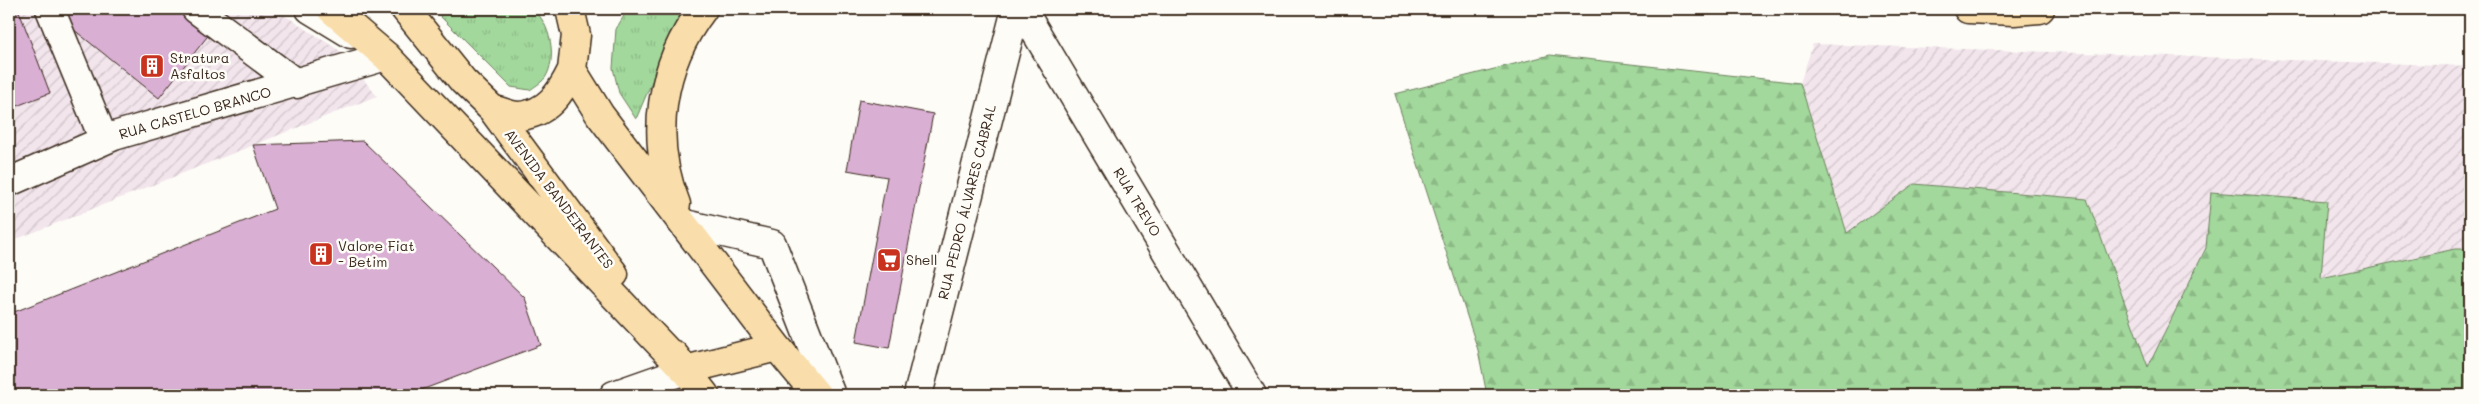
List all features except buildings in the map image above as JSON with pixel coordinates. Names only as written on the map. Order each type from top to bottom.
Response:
[{"type":"main road","points":[[331,9],[386,56],[685,370],[777,347]]},
{"type":"main road","name":"AVENIDA BANDEIRANTES","points":[[405,9],[463,81],[492,109],[705,395]]},
{"type":"main road","points":[[685,224],[669,185],[662,153],[662,104],[671,64],[689,27],[703,9]]},
{"type":"main road","points":[[1968,9],[2014,11],[2040,9]]},
{"type":"main road","points":[[492,109],[518,116],[544,108],[554,101],[563,90],[572,70],[576,35],[575,11]]},
{"type":"main road","points":[[572,70],[600,115],[777,347],[817,395]]},
{"type":"street","points":[[50,9],[104,140]]},
{"type":"street","points":[[196,9],[297,84]]},
{"type":"street","points":[[310,9],[386,56]]},
{"type":"street","name":"RUA PEDRO ÁLVARES CABRAL","points":[[918,395],[1016,9]]},
{"type":"street","name":"RUA TREVO","points":[[1022,9],[1252,395]]},
{"type":"street","name":"RUA CASTELO BRANCO","points":[[9,182],[104,140],[386,56]]},
{"type":"street","points":[[685,224],[772,244],[831,395]]},
{"type":"street","points":[[614,395],[685,370]]},
{"type":"shaded area","name":"Stratura Asfaltos","points":[[9,9],[275,9],[340,51],[377,96],[9,242]]},
{"type":"shaded area","points":[[1813,44],[2470,66],[2470,249],[2455,249],[2320,278],[2212,192],[2206,248],[2148,368],[2087,199],[1914,184],[1847,233],[1800,83]]},
{"type":"green space","points":[[433,9],[533,9],[544,23],[550,41],[551,61],[545,78],[530,90],[511,87]]},
{"type":"green space","points":[[628,9],[683,9],[636,119],[619,93],[613,68],[616,29]]},
{"type":"green space","points":[[1550,55],[1800,83],[1847,233],[1914,184],[2087,199],[2148,367],[2206,248],[2211,192],[2327,201],[2321,278],[2455,249],[2470,249],[2470,395],[1487,395],[1478,350],[1395,94]]},
{"type":"place","name":"Stratura Asfaltos","points":[[152,66]]},
{"type":"place","name":"Valore Fiat - Betim","points":[[321,254]]},
{"type":"place","name":"Shell","points":[[889,260]]}]
